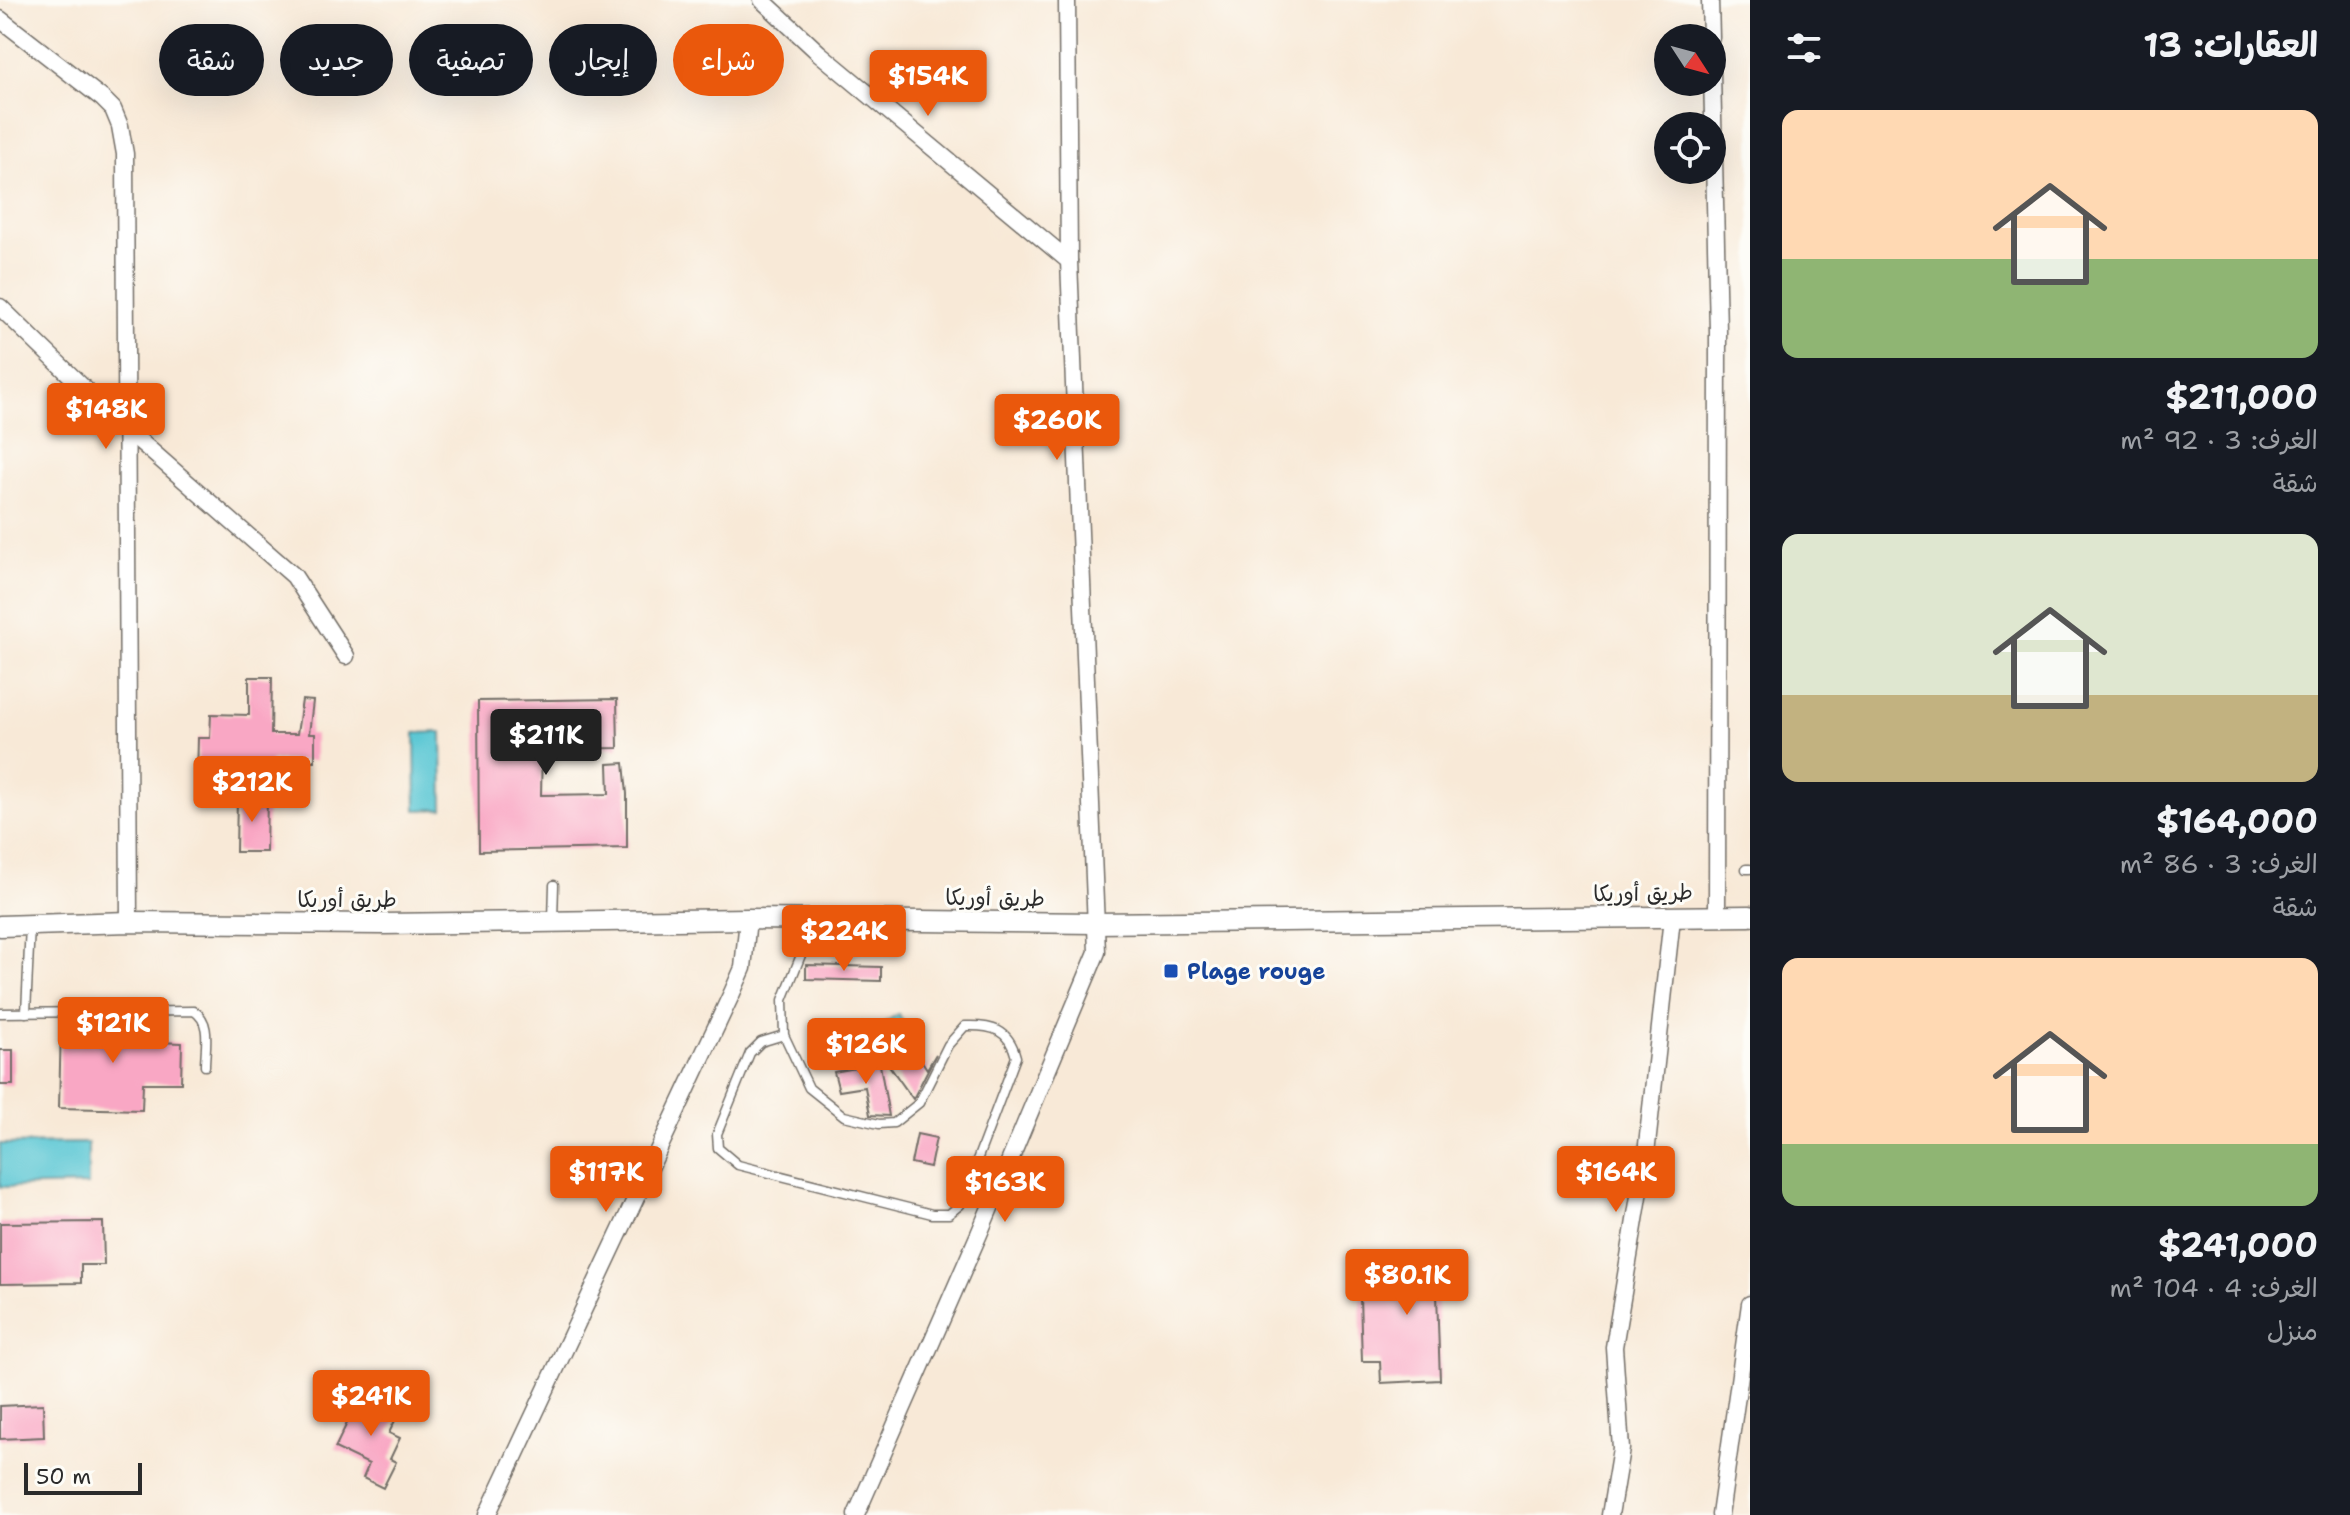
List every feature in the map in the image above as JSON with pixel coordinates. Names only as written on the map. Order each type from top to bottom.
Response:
[{"type":"street","points":[[762,0],[819,53],[1069,261]]},
{"type":"street","points":[[856,1515],[979,1234],[1097,952],[1069,261],[1067,0]]},
{"type":"street","points":[[1710,0],[1711,24]]},
{"type":"street","points":[[0,19],[103,99],[113,109],[120,126],[125,170],[129,922]]},
{"type":"street","points":[[1713,96],[1718,331],[1717,916]]},
{"type":"street","points":[[0,307],[126,429],[294,576],[346,656]]},
{"type":"street","name":"طريق أوريكا","points":[[0,926],[129,922],[383,924],[748,919],[1094,923],[1750,916]]},
{"type":"street","points":[[1610,1515],[1621,1449],[1614,1347],[1646,1154],[1672,918]]},
{"type":"street","points":[[487,1515],[743,968],[748,919]]},
{"type":"street","points":[[1720,1515],[1750,1304]]},
{"type":"lane","points":[[553,921],[554,885]]},
{"type":"lane","points":[[784,1035],[761,1042],[750,1053],[717,1134],[718,1148],[738,1165],[932,1214],[949,1214],[960,1205],[1016,1057],[1012,1042],[1005,1033],[981,1026],[965,1026],[948,1045],[919,1103],[894,1123],[879,1124],[844,1116],[809,1088],[784,1035],[783,1000],[815,920]]},
{"type":"lane","points":[[26,1013],[30,925]]},
{"type":"lane","points":[[0,1013],[194,1011],[202,1017],[206,1026],[205,1066]]},
{"type":"water","points":[[442,732],[443,809],[416,810],[415,733]]},
{"type":"water","points":[[898,1014],[910,1033],[872,1057],[860,1038]]},
{"type":"water","points":[[88,1143],[88,1185],[0,1187],[0,1144]]},
{"type":"building","points":[[249,677],[272,677],[271,734],[297,734],[302,700],[313,701],[309,734],[315,734],[315,761],[270,760],[270,769],[248,769],[248,777],[197,776],[198,738],[210,738],[211,714],[249,715]]},
{"type":"building","points":[[617,699],[618,748],[542,749],[541,795],[609,794],[608,764],[624,763],[627,848],[479,851],[478,701]]},
{"type":"building","points":[[237,796],[267,796],[266,852],[236,852]]},
{"type":"building","points":[[806,965],[881,967],[881,981],[806,979]]},
{"type":"building","points":[[61,1024],[156,1026],[156,1042],[182,1043],[181,1083],[143,1083],[142,1110],[59,1108]]},
{"type":"building","points":[[909,1041],[927,1069],[936,1054],[913,1099],[883,1057]]},
{"type":"building","points":[[0,1050],[13,1050],[13,1085],[0,1085]]},
{"type":"building","points":[[879,1059],[889,1116],[870,1115],[865,1087],[839,1091],[834,1072],[867,1066]]},
{"type":"building","points":[[917,1134],[936,1138],[930,1167],[911,1163]]},
{"type":"building","points":[[103,1222],[104,1265],[81,1265],[81,1283],[0,1284],[0,1223]]},
{"type":"building","points":[[1459,1255],[1460,1294],[1437,1294],[1440,1380],[1381,1383],[1380,1361],[1362,1361],[1360,1297],[1373,1297],[1373,1272],[1386,1271],[1386,1258]]},
{"type":"building","points":[[362,1392],[400,1410],[389,1433],[400,1438],[390,1459],[396,1462],[383,1488],[363,1478],[369,1464],[335,1448]]},
{"type":"building","points":[[43,1404],[44,1437],[0,1439],[0,1406]]},
{"type":"place","name":"Plage rouge","points":[[1171,971]]}]
